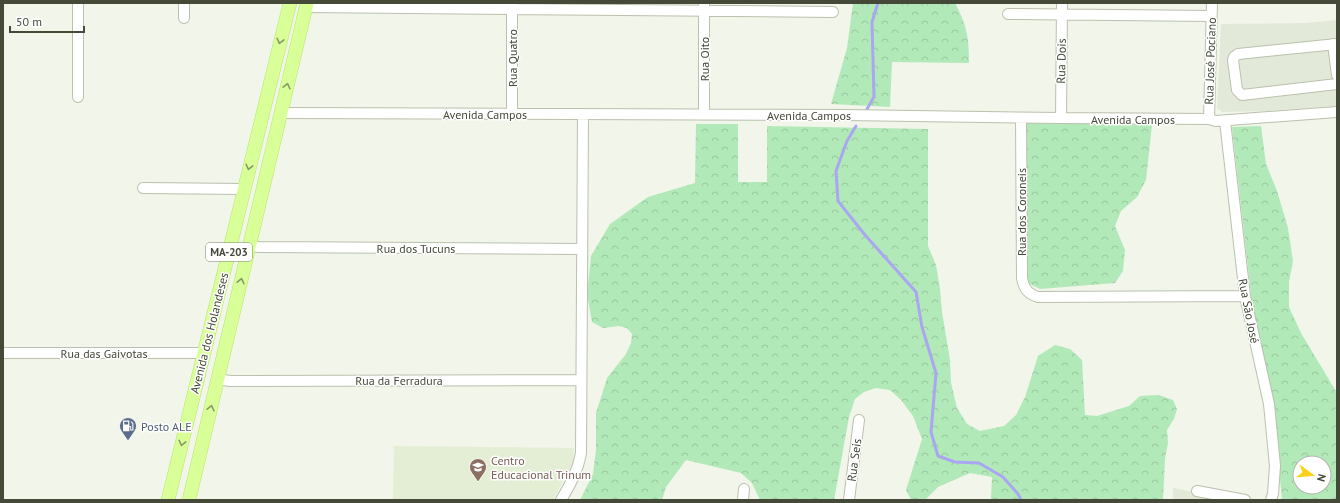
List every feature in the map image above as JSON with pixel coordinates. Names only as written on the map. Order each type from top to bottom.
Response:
[{"type":"main road","name":"Avenida dos Holandeses","points":[[168,500],[290,3]]},
{"type":"main road","name":"Avenida dos Holandeses","points":[[189,500],[306,5]]},
{"type":"street","points":[[78,3],[78,97]]},
{"type":"street","points":[[184,3],[184,18]]},
{"type":"street","name":"Rua José Pociano","points":[[1209,119],[1212,3]]},
{"type":"street","points":[[306,5],[704,7],[833,12]]},
{"type":"street","name":"Rua Quatro","points":[[512,6],[512,114]]},
{"type":"street","name":"Rua Oito","points":[[704,7],[704,114]]},
{"type":"street","points":[[1008,14],[1062,8],[1211,16]]},
{"type":"street","name":"Rua Dois","points":[[1061,118],[1062,8]]},
{"type":"street","points":[[1337,75],[1335,44],[1238,54],[1233,60],[1237,90],[1242,95],[1337,84]]},
{"type":"street","name":"Avenida Campos","points":[[281,113],[704,114],[1209,119],[1225,121],[1337,112]]},
{"type":"street","points":[[561,500],[575,476],[581,453],[583,114]]},
{"type":"street","name":"Rua dos Coroneis","points":[[1021,118],[1022,278],[1023,287],[1027,292],[1038,297],[1146,298],[1245,296]]},
{"type":"street","name":"Rua São José","points":[[1225,121],[1245,296],[1269,404],[1275,466],[1273,494],[1271,500]]},
{"type":"street","points":[[143,188],[244,189]]},
{"type":"street","name":"Rua dos Tucuns","points":[[249,246],[582,249]]},
{"type":"street","name":"Rua das Gaivotas","points":[[3,353],[204,353]]},
{"type":"street","name":"Rua da Ferradura","points":[[218,379],[230,381],[581,380]]},
{"type":"street","name":"Rua Seis","points":[[849,500],[859,420]]},
{"type":"street","points":[[743,500],[744,489]]},
{"type":"street","points":[[1197,491],[1219,498],[1245,500]]},
{"type":"shaded area","points":[[1337,20],[1337,106],[1268,111],[1222,112],[1217,108],[1221,24],[1306,23]]},
{"type":"shaded area","name":"Centro Educacional Trinum","points":[[394,446],[574,448],[573,463],[553,500],[393,500]]},
{"type":"shaded area","points":[[1173,488],[1231,500],[1173,500]]},
{"type":"green space","points":[[853,3],[955,3],[962,18],[966,32],[969,63],[892,62],[890,107],[831,104],[847,48]]},
{"type":"green space","points":[[1025,123],[1152,125],[1146,180],[1137,197],[1121,211],[1115,226],[1125,250],[1123,271],[1115,283],[1040,289],[1028,283],[1024,279]]},
{"type":"green space","points":[[696,124],[738,124],[738,182],[767,182],[767,126],[928,129],[928,246],[936,265],[950,360],[951,383],[957,408],[967,424],[980,431],[1004,426],[1016,415],[1025,397],[1038,356],[1055,345],[1070,349],[1082,360],[1085,415],[1097,416],[1129,406],[1140,396],[1159,395],[1173,400],[1177,409],[1174,419],[1167,430],[1168,443],[1165,459],[1163,500],[991,500],[992,477],[970,473],[938,487],[925,500],[911,500],[906,490],[922,439],[913,416],[901,400],[890,390],[876,388],[864,392],[855,399],[849,417],[834,500],[760,500],[752,483],[741,473],[686,460],[666,487],[662,500],[580,500],[593,474],[596,450],[596,413],[607,378],[626,354],[631,343],[632,334],[627,328],[619,326],[603,328],[592,322],[587,295],[591,256],[610,224],[648,197],[695,183]]},
{"type":"green space","points":[[1261,126],[1266,164],[1277,191],[1288,228],[1293,261],[1289,282],[1289,307],[1301,333],[1337,393],[1337,500],[1282,500],[1273,404],[1252,303],[1232,127]]},
{"type":"waterway","points":[[867,109],[874,97],[872,22],[878,3]]},
{"type":"waterway","points":[[856,126],[847,141],[836,171],[838,201],[865,235],[916,292],[922,327],[936,373],[931,432],[938,456],[955,462],[979,463],[1003,477],[1018,494],[1021,500]]},
{"type":"place","name":"Posto ALE","points":[[128,441]]},
{"type":"place","name":"Centro Educacional Trinum","points":[[478,482]]}]
